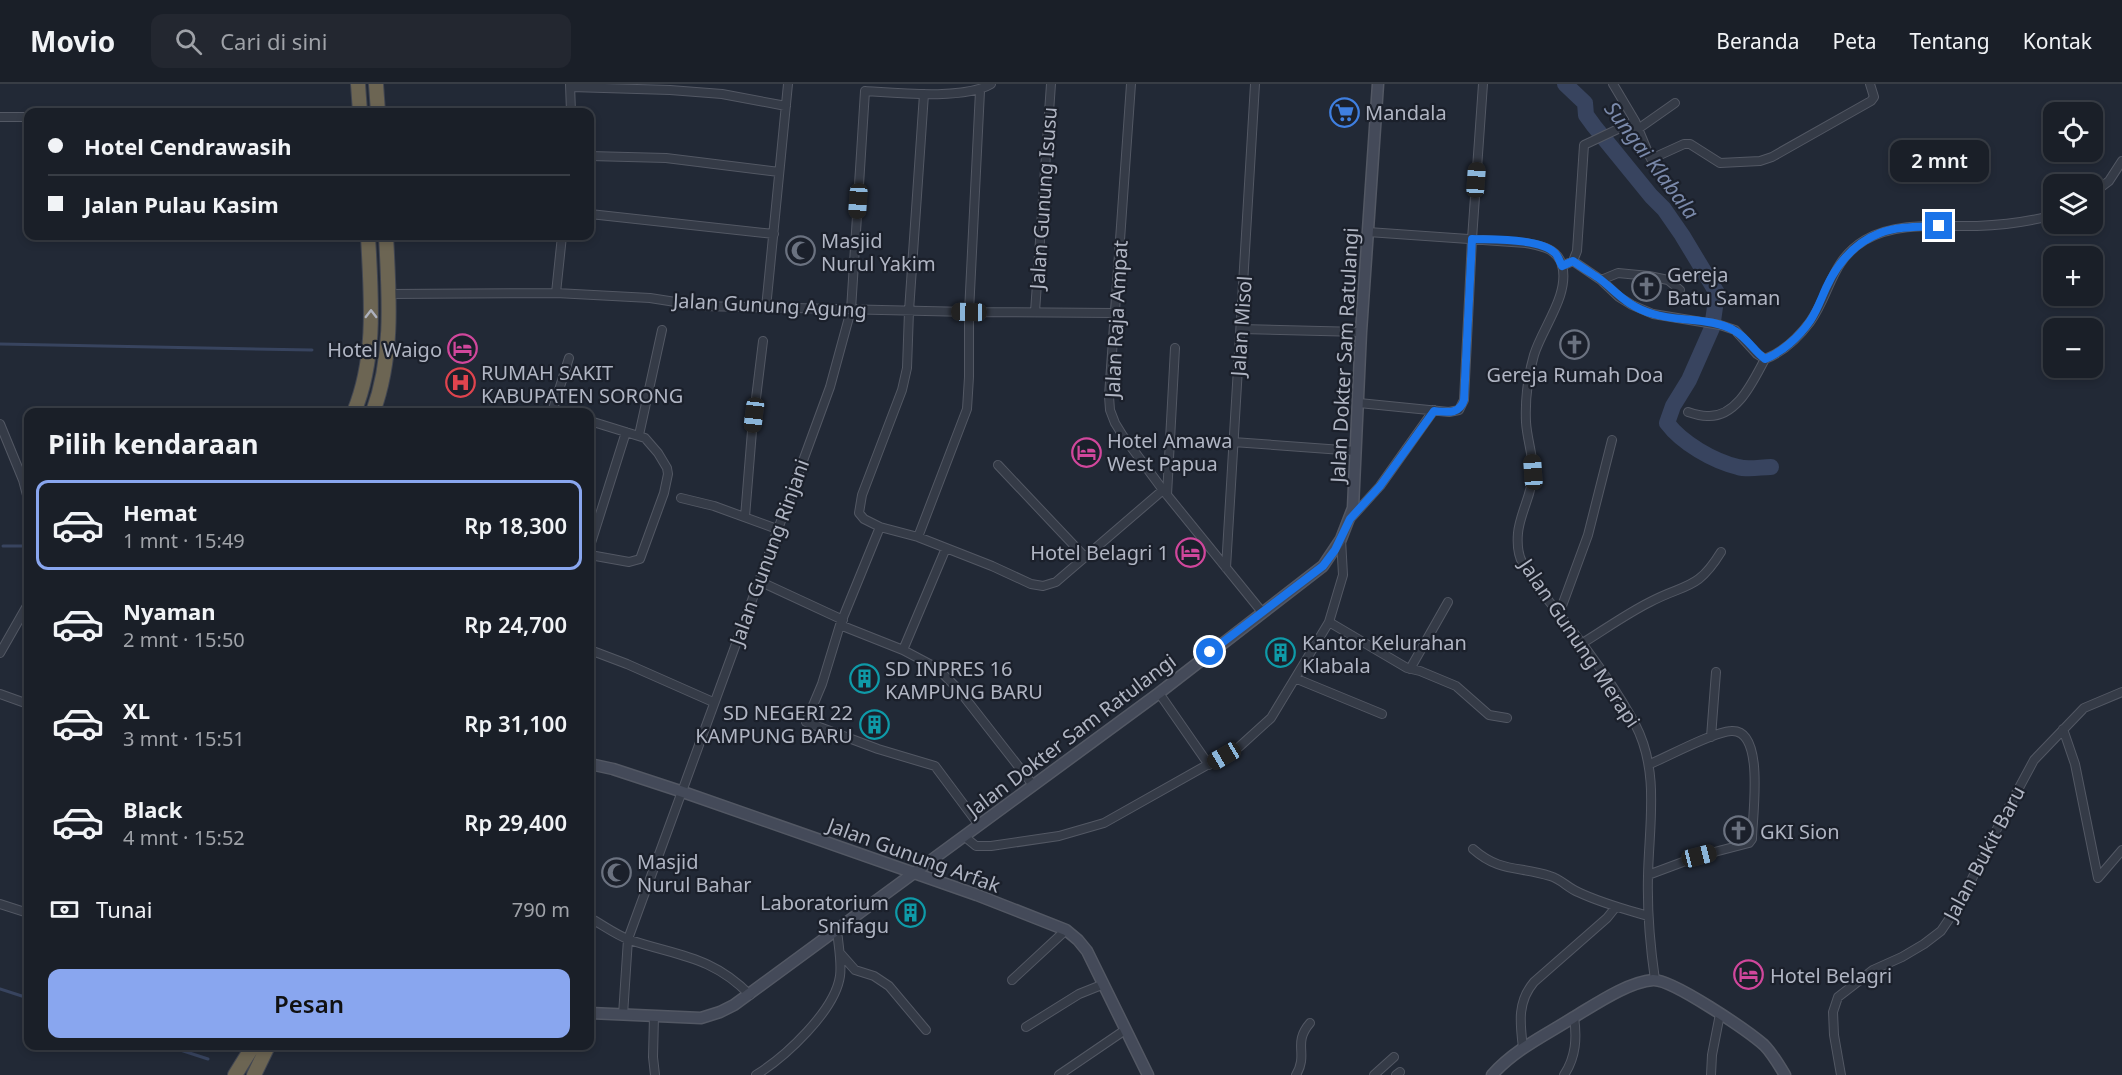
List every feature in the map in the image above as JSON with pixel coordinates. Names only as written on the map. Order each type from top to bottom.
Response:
[{"type":"highway","points":[[358,84],[360,108]]},
{"type":"highway","points":[[376,84],[378,108]]},
{"type":"highway","points":[[356,408],[362,394],[371,343],[368,240]]},
{"type":"highway","points":[[375,408],[385,369],[389,339],[386,240]]},
{"type":"highway","points":[[362,394],[379,397]]},
{"type":"highway","points":[[235,1075],[251,1050]]},
{"type":"highway","points":[[254,1075],[266,1050]]},
{"type":"street","points":[[766,308],[788,84]]},
{"type":"street","points":[[991,84],[980,91],[924,94],[908,355],[902,390],[859,505],[859,513],[864,519],[880,527],[918,537],[1031,584],[1043,586],[1056,582],[1084,556],[1165,492],[1175,348]]},
{"type":"street","name":"Jalan Gunung Isusu","points":[[1035,312],[1051,84]]},
{"type":"street","name":"Jalan Raja Ampat","points":[[1131,84],[1109,396],[1110,411],[1123,436],[1165,492],[1262,612]]},
{"type":"street","name":"Jalan Misol","points":[[1226,568],[1256,84]]},
{"type":"street","name":"Jalan Dokter Sam Ratulangi","points":[[594,1013],[701,1018],[720,1012],[750,994],[1159,693],[1323,566],[1341,539],[1350,519],[1356,489],[1361,332],[1378,84]]},
{"type":"street","points":[[1359,402],[1449,412],[1459,410],[1464,400],[1483,84]]},
{"type":"street","points":[[1613,84],[1637,125],[1651,159],[1667,187]]},
{"type":"street","points":[[1651,159],[1684,144],[1690,144],[1720,163],[1760,161],[1772,158],[1871,101],[1874,97],[1870,84]]},
{"type":"street","points":[[571,108],[571,86],[722,94],[786,106]]},
{"type":"street","points":[[918,537],[967,409],[969,312],[980,91]]},
{"type":"street","name":"Jalan Gunung Rinjani","points":[[623,1015],[628,939],[830,387],[851,310],[865,92],[924,94]]},
{"type":"street","points":[[1573,261],[1578,241],[1584,145],[1613,131],[1637,125],[1675,103]]},
{"type":"street","points":[[0,117],[24,117]]},
{"type":"street","points":[[594,156],[666,158],[779,172]]},
{"type":"street","points":[[2103,186],[2109,181],[2122,161]]},
{"type":"street","points":[[594,214],[774,234]]},
{"type":"street","points":[[1688,412],[1716,416],[1740,401],[1765,359],[1785,350],[1809,322],[1839,265],[1850,252],[1872,237],[1897,228],[2004,225],[2043,218]]},
{"type":"street","points":[[1368,232],[1526,243],[1545,246],[1556,254],[1562,266],[1573,261]]},
{"type":"street","points":[[556,293],[562,240]]},
{"type":"street","points":[[1573,261],[1601,280],[1619,297],[1653,314],[1720,325],[1735,330],[1757,354],[1765,359]]},
{"type":"street","name":"Jalan Gunung Merapi","points":[[1562,266],[1559,300],[1535,352],[1529,373],[1526,423],[1532,453],[1532,483],[1523,512],[1518,545],[1523,566],[1545,599],[1559,614],[1608,681],[1634,721],[1643,740],[1650,764],[1652,804],[1648,916],[1655,980]]},
{"type":"street","points":[[1601,280],[1618,273],[1649,276],[1668,280],[1680,290]]},
{"type":"street","name":"Jalan Gunung Agung","points":[[389,294],[556,293],[650,298],[700,306],[1115,313]]},
{"type":"street","points":[[1241,329],[1361,332]]},
{"type":"street","points":[[639,435],[662,330]]},
{"type":"street","points":[[745,517],[763,341]]},
{"type":"street","points":[[553,408],[569,358]]},
{"type":"street","points":[[1350,519],[1380,486],[1434,411]]},
{"type":"street","points":[[594,422],[639,435],[648,440],[663,460],[668,474],[664,493],[640,559],[633,562],[594,556]]},
{"type":"street","points":[[0,424],[24,484]]},
{"type":"street","points":[[594,533],[626,432]]},
{"type":"street","points":[[1559,614],[1585,544],[1612,440]]},
{"type":"street","points":[[1233,442],[1356,451]]},
{"type":"street","points":[[998,465],[1084,556]]},
{"type":"street","points":[[681,498],[777,529]]},
{"type":"street","points":[[880,527],[841,622],[822,684],[806,722],[878,749],[935,766],[979,825]]},
{"type":"street","points":[[965,837],[976,846],[986,847],[1028,842],[1104,823],[1239,747],[1271,718],[1329,622],[1343,575],[1341,539]]},
{"type":"street","points":[[903,650],[946,548]]},
{"type":"street","points":[[1581,644],[1651,601],[1684,589],[1702,578],[1721,552]]},
{"type":"street","points":[[759,581],[937,668],[988,726],[1033,786]]},
{"type":"street","points":[[1410,669],[1448,602]]},
{"type":"street","points":[[0,653],[24,611]]},
{"type":"street","points":[[1329,622],[1410,669],[1456,686],[1489,715],[1507,718]]},
{"type":"street","points":[[594,652],[713,702]]},
{"type":"street","points":[[1711,737],[1716,672]]},
{"type":"street","points":[[1296,679],[1382,714]]},
{"type":"street","name":"Jalan Bukit Baru","points":[[1841,1075],[1834,1035],[1833,1012],[1838,997],[1873,970],[1902,957],[1941,932],[1960,903],[2034,760],[2084,708],[2122,692]]},
{"type":"street","points":[[1159,693],[1209,765]]},
{"type":"street","points":[[0,694],[24,703]]},
{"type":"street","points":[[2063,729],[2075,764],[2098,878],[2122,850]]},
{"type":"street","points":[[1648,875],[1699,856],[1749,843],[1752,838],[1755,771],[1749,742],[1743,734],[1735,730],[1711,737],[1650,764]]},
{"type":"street","name":"Jalan Gunung Arfak","points":[[594,765],[681,791],[977,895],[1066,930],[1088,951],[1148,1075]]},
{"type":"street","points":[[1473,849],[1485,860],[1495,864],[1553,876],[1575,891],[1616,908],[1648,916]]},
{"type":"street","points":[[0,904],[24,913]]},
{"type":"street","points":[[1523,1048],[1520,1014],[1526,992],[1534,982],[1616,908]]},
{"type":"street","points":[[594,920],[628,939],[701,960],[737,982],[750,994]]},
{"type":"street","points":[[756,1075],[781,1056],[824,1013],[836,993],[840,975],[837,929]]},
{"type":"street","points":[[1012,980],[1066,930]]},
{"type":"street","points":[[840,953],[855,970],[874,976],[889,986],[926,1029]]},
{"type":"street","points":[[1492,1075],[1502,1063],[1523,1048],[1593,1005],[1615,994],[1655,980],[1686,993],[1745,1030],[1766,1047],[1785,1075]]},
{"type":"street","points":[[1026,1027],[1078,994],[1104,984]]},
{"type":"street","points":[[1711,1075],[1712,1055],[1720,1014]]},
{"type":"street","points":[[654,1016],[655,1075]]},
{"type":"street","points":[[1564,1075],[1573,1056],[1576,1034],[1574,1017]]},
{"type":"street","points":[[1296,1075],[1302,1064],[1299,1043],[1310,1023]]},
{"type":"street","points":[[1059,1075],[1125,1030]]},
{"type":"street","points":[[1374,1075],[1394,1057]]},
{"type":"waterway","name":"Sungai Klabala","points":[[1565,84],[1585,103],[1586,115],[1594,126],[1664,209],[1717,293],[1712,328],[1689,380],[1673,406],[1667,423],[1689,444],[1718,460],[1742,468],[1771,467]]},
{"type":"waterway","points":[[0,344],[312,350]]},
{"type":"waterway","points":[[3,546],[24,546]]},
{"type":"waterway","points":[[0,989],[24,997]]},
{"type":"waterway","points":[[180,1050],[208,1059]]},
{"type":"place","name":"Mandala","points":[[1344,112]]},
{"type":"place","name":"Masjid Nurul Yakim","points":[[800,251]]},
{"type":"place","name":"Gereja Batu Saman","points":[[1646,286]]},
{"type":"place","name":"Gereja Rumah Doa","points":[[1575,344]]},
{"type":"place","name":"Hotel Waigo","points":[[463,349]]},
{"type":"place","name":"RUMAH SAKIT KABUPATEN SORONG","points":[[460,383]]},
{"type":"place","name":"Hotel Amawa West Papua","points":[[1086,452]]},
{"type":"place","name":"Hotel Belagri 1","points":[[1190,552]]},
{"type":"place","name":"Kantor Kelurahan Klabala","points":[[1281,653]]},
{"type":"place","name":"SD INPRES 16 KAMPUNG BARU","points":[[864,679]]},
{"type":"place","name":"SD NEGERI 22 KAMPUNG BARU","points":[[874,724]]},
{"type":"place","name":"GKI Sion","points":[[1739,831]]},
{"type":"place","name":"Masjid Nurul Bahar","points":[[616,872]]},
{"type":"place","name":"Laboratorium Snifagu","points":[[910,913]]},
{"type":"place","name":"Hotel Belagri","points":[[1749,975]]},
{"type":"route","points":[[1210,652],[1323,566],[1335,550],[1350,519],[1380,486],[1434,411],[1454,412],[1462,406],[1472,239],[1545,246],[1556,254],[1562,266],[1573,261],[1632,305],[1653,314],[1720,325],[1735,330],[1757,354],[1765,359],[1785,350],[1809,322],[1839,265],[1864,241],[1897,228],[1939,226]]}]
